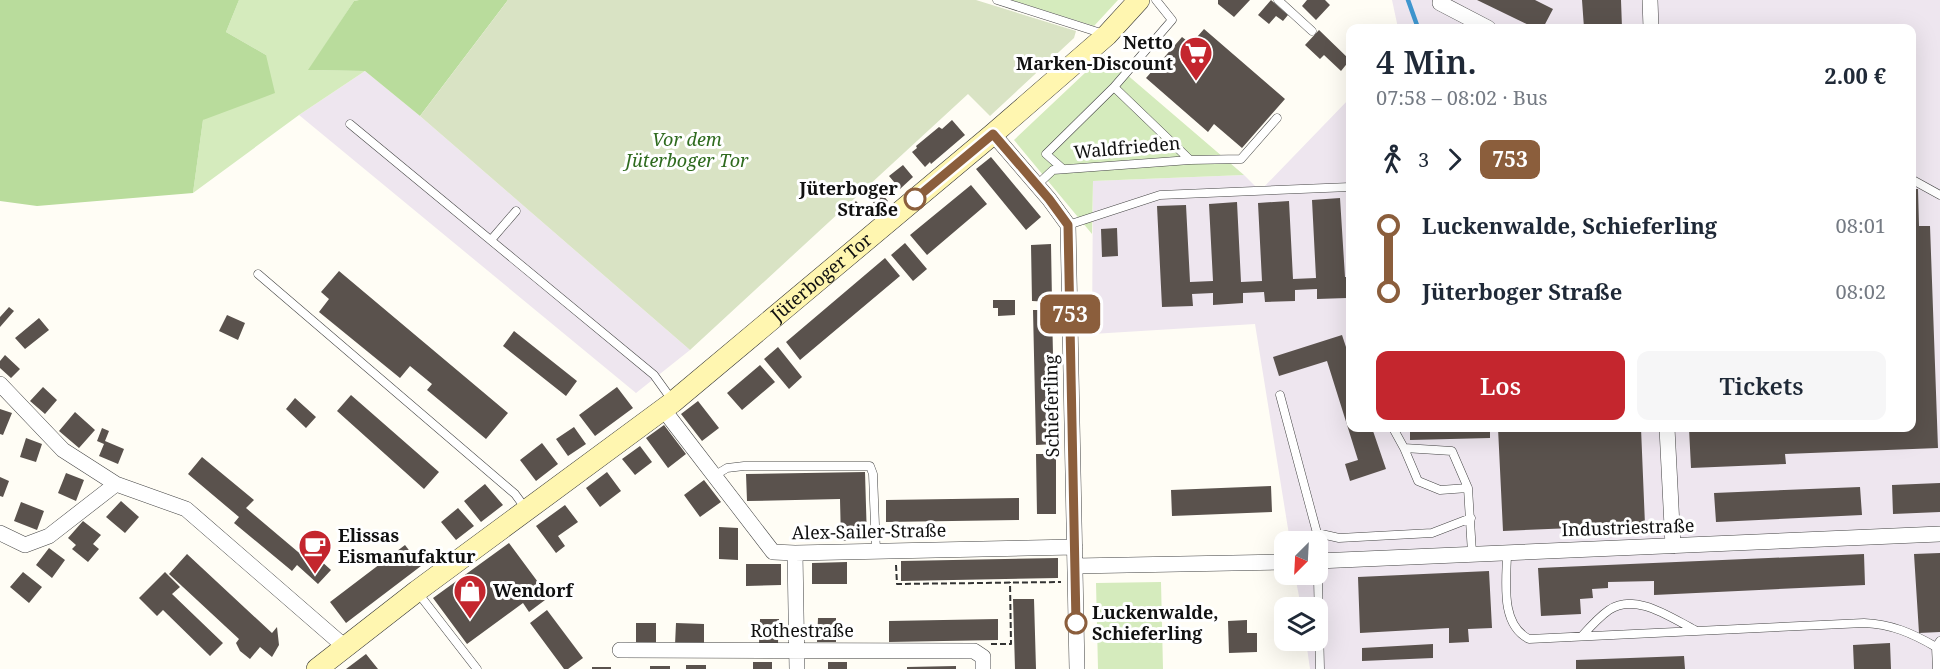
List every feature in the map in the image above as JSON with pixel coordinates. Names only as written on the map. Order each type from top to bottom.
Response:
[{"type":"main road","name":"Jüterboger Tor","points":[[668,405],[993,134],[1107,35],[1139,0]]},
{"type":"main road","points":[[317,669],[417,591],[668,405]]},
{"type":"street","points":[[1650,0],[1651,24]]},
{"type":"street","points":[[1440,3],[1480,24]]},
{"type":"street","points":[[993,134],[1068,225]]},
{"type":"street","name":"Schieferling","points":[[1068,225],[1077,669]]},
{"type":"street","points":[[0,384],[63,450],[116,484],[186,509],[345,647]]},
{"type":"street","name":"Alex-Sailer-Straße","points":[[668,405],[714,476],[768,548],[779,553],[1075,547]]},
{"type":"street","points":[[1667,432],[1672,546]]},
{"type":"street","points":[[0,533],[25,545],[49,536],[116,484]]},
{"type":"street","name":"Industriestraße","points":[[1328,560],[1940,534]]},
{"type":"street","points":[[795,553],[797,669]]},
{"type":"street","points":[[1075,574],[1274,563]]},
{"type":"street","name":"Rothestraße","points":[[620,650],[974,651],[981,660]]},
{"type":"lane","points":[[997,0],[1107,35]]},
{"type":"lane","points":[[1063,169],[1046,154],[1114,87],[1172,20],[1156,0]]},
{"type":"lane","points":[[1278,0],[1312,31]]},
{"type":"lane","name":"Waldfrieden","points":[[1114,87],[1190,160]]},
{"type":"lane","points":[[1190,160],[1242,159],[1277,118]]},
{"type":"lane","points":[[350,124],[654,375],[668,405]]},
{"type":"lane","name":"Waldfrieden","points":[[1037,185],[1053,170],[1190,160]]},
{"type":"lane","points":[[1916,182],[1940,195]]},
{"type":"lane","points":[[1068,225],[1160,195],[1346,187]]},
{"type":"lane","points":[[491,240],[516,211]]},
{"type":"lane","points":[[258,274],[515,494],[526,510]]},
{"type":"lane","points":[[1280,395],[1316,531]]},
{"type":"lane","points":[[1395,432],[1418,481],[1440,490],[1468,488]]},
{"type":"lane","points":[[1404,448],[1452,451],[1468,488],[1472,553]]},
{"type":"lane","points":[[714,476],[727,468],[744,466],[870,466],[873,474],[876,551]]},
{"type":"lane","points":[[1328,536],[1339,538],[1432,533],[1471,518]]},
{"type":"lane","points":[[1506,552],[1509,612],[1519,632],[1528,639],[1879,624],[1938,644],[1937,669]]},
{"type":"lane","points":[[1318,585],[1320,669]]},
{"type":"lane","points":[[417,591],[477,669]]},
{"type":"lane","points":[[1582,636],[1611,609],[1623,604],[1634,604],[1657,610],[1697,631]]},
{"type":"path","points":[[896,551],[897,584],[1010,582],[1075,574]]},
{"type":"path","points":[[981,660],[987,645],[1011,644],[1010,582]]},
{"type":"shaded area","points":[[1392,0],[1940,0],[1940,669],[1310,669],[1307,651],[1328,651],[1328,597],[1299,597],[1297,585],[1328,585],[1328,531],[1288,531],[1255,324],[1092,334],[1093,181],[1244,175],[1260,191],[1346,102],[1346,432],[1916,432],[1916,24],[1397,24]]},
{"type":"shaded area","points":[[365,71],[690,350],[636,393],[299,115]]},
{"type":"green space","points":[[0,0],[239,0],[226,32],[266,55],[275,93],[203,120],[193,193],[37,206],[0,201]]},
{"type":"green space","points":[[239,0],[359,0],[354,1],[309,70],[365,71],[299,115],[193,193],[203,120],[266,55],[226,32]]},
{"type":"green space","points":[[508,0],[420,116],[365,71],[308,70],[354,1]]},
{"type":"green space","name":"Vor dem Jüterboger Tor","points":[[508,0],[976,0],[1076,31],[1074,38],[990,116],[968,94],[690,350],[420,116]]},
{"type":"green space","points":[[1011,0],[1118,0],[1094,26]]},
{"type":"green space","points":[[1104,55],[1244,175],[1093,181],[1092,234],[1014,140]]},
{"type":"green space","points":[[1161,582],[1163,669],[1098,669],[1096,583]]},
{"type":"building","points":[[1218,0],[1250,0],[1234,17],[1218,4]]},
{"type":"building","points":[[1271,0],[1288,15],[1283,21],[1276,16],[1269,24],[1258,15]]},
{"type":"building","points":[[1307,0],[1325,0],[1330,5],[1316,20],[1302,6]]},
{"type":"building","points":[[1477,0],[1535,0],[1553,9],[1545,24],[1527,24]]},
{"type":"building","points":[[1582,0],[1621,0],[1622,24],[1584,24]]},
{"type":"building","points":[[1204,29],[1285,99],[1242,148],[1214,124],[1208,132],[1146,78],[1182,37],[1191,44]]},
{"type":"building","points":[[1319,30],[1346,56],[1346,65],[1341,71],[1324,55],[1320,59],[1305,45]]},
{"type":"building","points":[[952,120],[965,135],[925,167],[912,152],[939,127],[942,129]]},
{"type":"building","points":[[991,157],[1041,217],[1026,230],[976,169]]},
{"type":"building","points":[[903,165],[913,177],[900,189],[889,176]]},
{"type":"building","points":[[873,184],[888,201],[879,209],[864,192]]},
{"type":"building","points":[[971,185],[987,204],[927,255],[910,235]]},
{"type":"building","points":[[1916,189],[1918,189],[1919,226],[1930,226],[1938,448],[1785,454],[1786,464],[1691,468],[1689,432],[1916,432]]},
{"type":"building","points":[[1340,198],[1346,298],[1317,299],[1317,289],[1295,290],[1295,301],[1265,302],[1264,292],[1243,293],[1243,303],[1213,305],[1213,293],[1192,294],[1193,306],[1162,307],[1157,206],[1186,205],[1190,282],[1213,281],[1209,204],[1237,202],[1241,282],[1262,281],[1258,203],[1289,201],[1293,279],[1316,278],[1312,200]]},
{"type":"building","points":[[856,201],[863,209],[856,215],[849,207]]},
{"type":"building","points":[[1117,228],[1118,256],[1102,257],[1101,229]]},
{"type":"building","points":[[905,243],[927,269],[913,281],[891,255]]},
{"type":"building","points":[[1051,244],[1052,302],[1032,301],[1031,245]]},
{"type":"building","points":[[885,258],[900,276],[800,360],[786,342]]},
{"type":"building","points":[[339,271],[508,413],[486,439],[427,390],[432,384],[410,366],[400,378],[319,312],[329,299],[321,292]]},
{"type":"building","points":[[993,300],[1015,300],[1015,315],[998,316],[998,308],[993,308]]},
{"type":"building","points":[[9,307],[14,311],[0,327],[0,317]]},
{"type":"building","points":[[1033,310],[1052,310],[1055,444],[1036,445]]},
{"type":"building","points":[[227,315],[245,323],[238,340],[219,331]]},
{"type":"building","points":[[39,318],[49,330],[25,349],[15,338]]},
{"type":"building","points":[[514,331],[577,381],[566,396],[503,346]]},
{"type":"building","points":[[1342,335],[1346,347],[1346,422],[1327,361],[1279,376],[1273,357]]},
{"type":"building","points":[[778,347],[802,377],[789,389],[764,359]]},
{"type":"building","points":[[5,355],[20,369],[11,378],[0,368],[0,361]]},
{"type":"building","points":[[760,365],[775,382],[742,410],[727,393]]},
{"type":"building","points":[[43,387],[57,400],[45,414],[30,401]]},
{"type":"building","points":[[617,387],[633,408],[595,436],[579,415]]},
{"type":"building","points":[[351,395],[439,472],[424,489],[337,411]]},
{"type":"building","points":[[295,398],[316,417],[306,428],[286,409]]},
{"type":"building","points":[[698,401],[719,428],[702,441],[681,414]]},
{"type":"building","points":[[0,409],[12,413],[3,435],[0,434]]},
{"type":"building","points":[[75,412],[95,430],[79,448],[59,431]]},
{"type":"building","points":[[664,425],[686,454],[668,468],[646,438]]},
{"type":"building","points":[[574,427],[586,444],[568,456],[556,439]]},
{"type":"building","points":[[102,428],[109,431],[105,441],[124,449],[118,464],[99,456],[104,444],[97,441]]},
{"type":"building","points":[[1349,432],[1373,432],[1386,469],[1350,481],[1345,464],[1358,460]]},
{"type":"building","points":[[1410,432],[1490,432],[1490,438],[1410,440]]},
{"type":"building","points":[[1498,432],[1641,432],[1645,525],[1503,531]]},
{"type":"building","points":[[26,438],[42,444],[36,462],[20,457]]},
{"type":"building","points":[[542,443],[558,464],[536,481],[520,460]]},
{"type":"building","points":[[640,446],[652,462],[635,475],[622,459]]},
{"type":"building","points":[[1036,454],[1056,454],[1056,514],[1037,514]]},
{"type":"building","points":[[202,457],[254,500],[246,508],[304,557],[310,551],[331,570],[318,584],[297,565],[292,571],[234,523],[239,517],[188,474]]},
{"type":"building","points":[[607,472],[621,491],[600,507],[586,488]]},
{"type":"building","points":[[865,472],[867,540],[841,541],[840,499],[747,501],[746,474]]},
{"type":"building","points":[[66,473],[84,480],[76,501],[58,493]]},
{"type":"building","points":[[0,477],[9,481],[3,497],[0,496]]},
{"type":"building","points":[[704,480],[721,502],[700,517],[684,495]]},
{"type":"building","points":[[1940,483],[1940,512],[1893,514],[1892,485]]},
{"type":"building","points":[[485,484],[503,505],[481,522],[464,501]]},
{"type":"building","points":[[1271,486],[1272,512],[1172,516],[1171,490]]},
{"type":"building","points":[[1860,487],[1862,515],[1716,522],[1714,493]]},
{"type":"building","points":[[1019,498],[1019,520],[886,522],[886,500]]},
{"type":"building","points":[[121,501],[139,517],[125,533],[106,517]]},
{"type":"building","points":[[21,502],[44,511],[37,530],[14,521]]},
{"type":"building","points":[[565,505],[578,522],[558,536],[565,546],[556,553],[536,526]]},
{"type":"building","points":[[458,508],[474,526],[456,540],[441,522]]},
{"type":"building","points":[[83,521],[101,535],[93,544],[99,549],[88,562],[72,549],[76,545],[68,538]]},
{"type":"building","points":[[719,527],[738,528],[738,560],[719,559]]},
{"type":"building","points":[[509,543],[549,597],[529,612],[523,603],[467,644],[433,598]]},
{"type":"building","points":[[405,545],[421,566],[346,623],[330,602]]},
{"type":"building","points":[[49,548],[65,560],[52,578],[36,565]]},
{"type":"building","points":[[1940,553],[1940,632],[1919,633],[1914,554]]},
{"type":"building","points":[[187,554],[272,633],[277,627],[279,645],[272,657],[260,647],[250,659],[240,651],[236,643],[239,639],[169,574]]},
{"type":"building","points":[[1864,554],[1865,585],[1654,595],[1654,581],[1608,582],[1608,588],[1592,589],[1593,598],[1580,599],[1581,614],[1541,616],[1538,568]]},
{"type":"building","points":[[1058,558],[1058,578],[901,581],[901,561]]},
{"type":"building","points":[[847,562],[847,584],[812,584],[812,563]]},
{"type":"building","points":[[746,564],[781,564],[781,585],[746,586]]},
{"type":"building","points":[[1489,571],[1492,628],[1468,629],[1469,642],[1449,643],[1449,628],[1360,633],[1358,577]]},
{"type":"building","points":[[23,572],[42,587],[29,603],[10,587]]},
{"type":"building","points":[[165,572],[180,587],[172,594],[223,643],[210,656],[163,610],[157,616],[139,598]]},
{"type":"building","points":[[1013,599],[1034,599],[1036,669],[1015,669]]},
{"type":"building","points":[[547,610],[583,658],[568,669],[564,669],[530,623]]},
{"type":"building","points":[[818,618],[836,618],[836,642],[817,642]]},
{"type":"building","points":[[760,619],[779,619],[778,643],[759,643]]},
{"type":"building","points":[[998,619],[998,640],[889,642],[889,621]]},
{"type":"building","points":[[1247,620],[1247,633],[1257,633],[1257,652],[1229,653],[1228,621]]},
{"type":"building","points":[[636,623],[656,623],[656,644],[636,644]]},
{"type":"building","points":[[676,623],[704,624],[704,645],[675,645]]},
{"type":"building","points":[[1890,643],[1891,669],[1854,669],[1853,645]]},
{"type":"building","points":[[1433,644],[1433,658],[1362,661],[1362,648]]},
{"type":"building","points":[[366,654],[378,669],[346,669]]},
{"type":"building","points":[[1684,656],[1685,669],[1576,669],[1576,660]]},
{"type":"building","points":[[753,662],[772,662],[772,669],[753,669]]},
{"type":"building","points":[[828,662],[847,662],[847,669],[828,669]]},
{"type":"building","points":[[686,665],[706,665],[706,669],[686,669]]},
{"type":"building","points":[[650,666],[670,666],[670,669],[650,669]]},
{"type":"building","points":[[956,666],[956,669],[907,669],[907,667]]},
{"type":"building","points":[[592,667],[611,667],[611,669],[592,669]]},
{"type":"waterway","points":[[1408,0],[1417,24]]},
{"type":"bus line","name":"753","points":[[915,199],[993,134],[1049,199],[1068,225],[1076,623]]},
{"type":"place","name":"Netto Marken-Discount","points":[[1196,82]]},
{"type":"place","name":"Jüterboger Straße","points":[[915,199]]},
{"type":"place","name":"Elissas Eismanufaktur","points":[[315,575]]},
{"type":"place","name":"Wendorf","points":[[470,620]]},
{"type":"place","name":"Luckenwalde, Schieferling","points":[[1076,623]]}]
